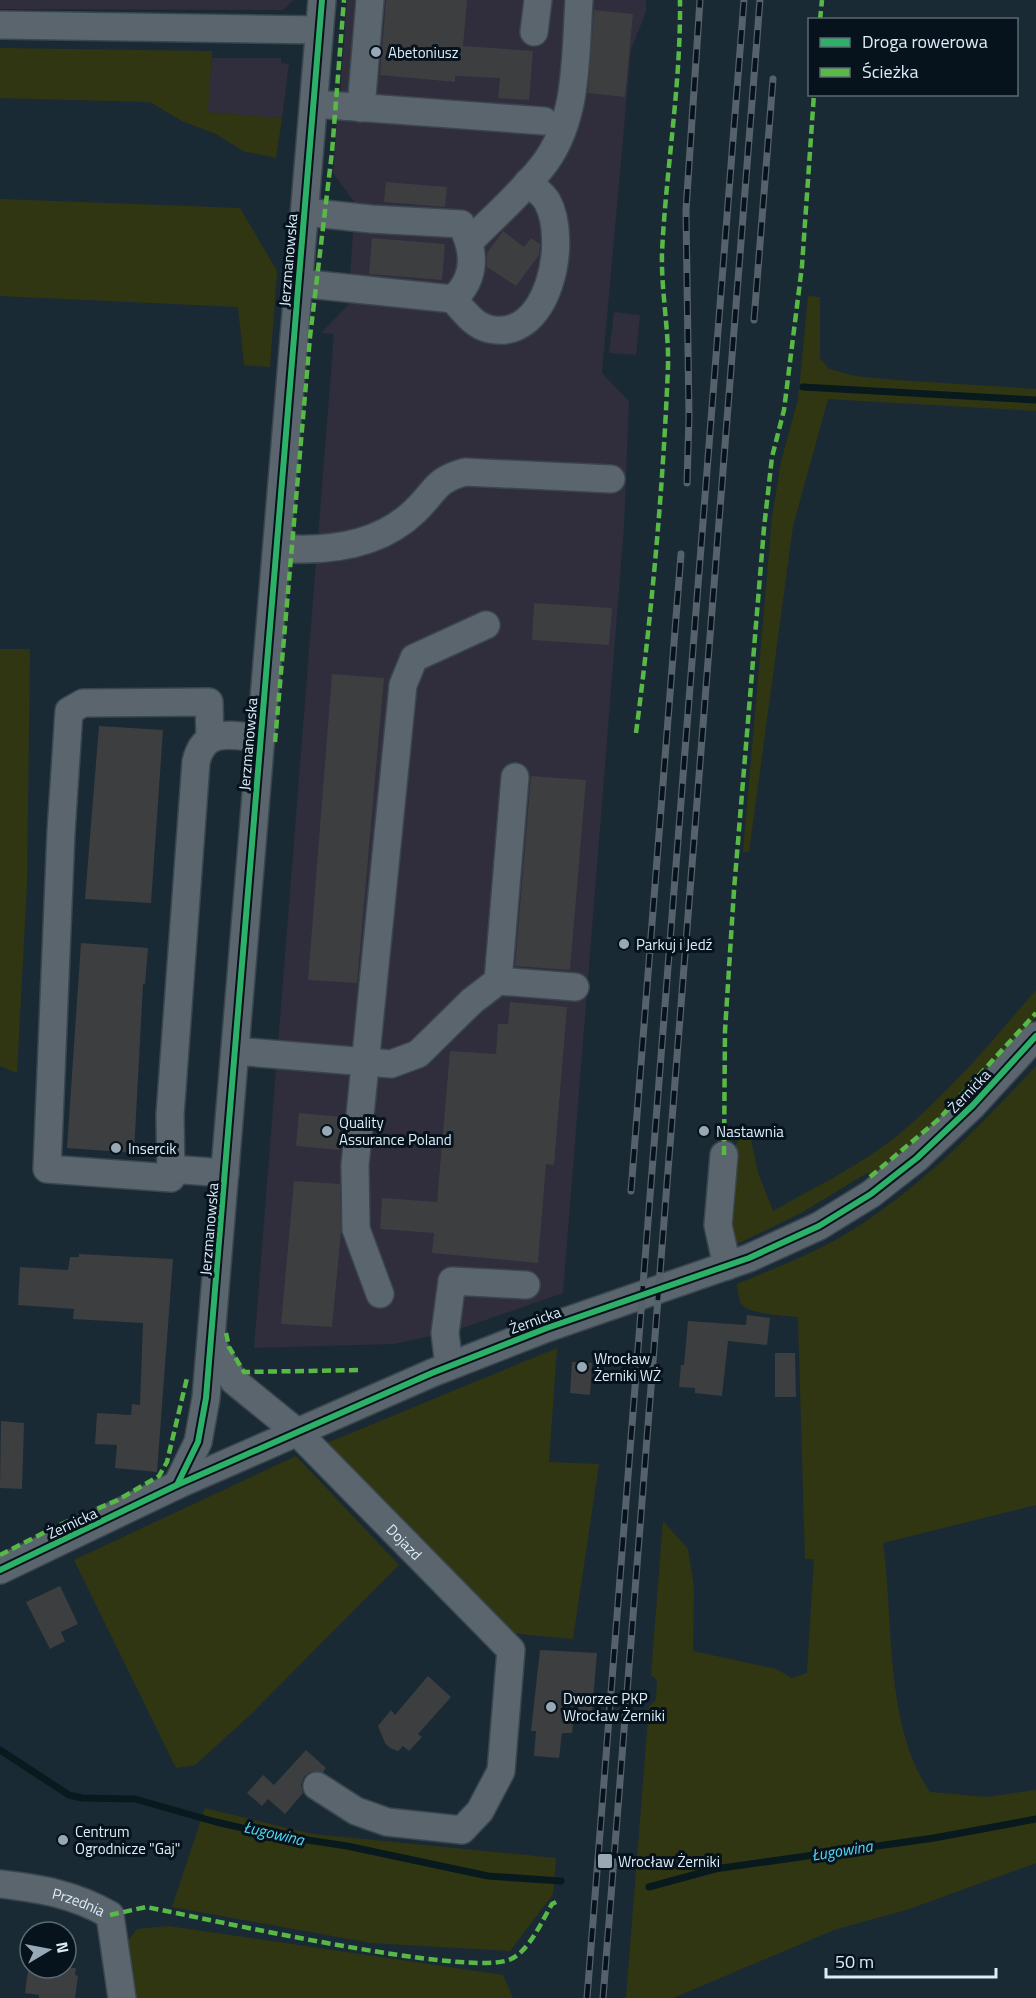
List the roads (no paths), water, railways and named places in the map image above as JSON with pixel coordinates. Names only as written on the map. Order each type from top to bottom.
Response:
[{"type":"street","name":"Jerzmanowska","points":[[177,1485],[198,1442],[204,1419],[322,0]]},
{"type":"street","points":[[361,108],[370,0]]},
{"type":"street","points":[[534,32],[537,0]]},
{"type":"street","points":[[470,242],[542,167],[562,131],[572,97],[579,0]]},
{"type":"street","points":[[0,25],[319,30]]},
{"type":"street","points":[[314,104],[544,121]]},
{"type":"street","points":[[298,283],[453,299],[471,319],[489,328],[519,325],[541,306],[553,266],[556,238],[554,218],[548,202],[528,182]]},
{"type":"street","points":[[305,213],[461,224],[470,242],[472,266],[466,288],[453,299]]},
{"type":"street","points":[[277,548],[344,546],[375,537],[399,525],[447,477],[465,472],[610,479]]},
{"type":"street","points":[[380,1294],[356,1229],[355,1165],[403,685],[414,658],[486,625]]},
{"type":"street","points":[[210,738],[209,702],[83,704],[69,711],[61,832],[47,1169],[171,1178],[170,1116],[196,762],[199,749],[210,738],[219,736],[261,738]]},
{"type":"street","points":[[498,981],[515,777]]},
{"type":"street","points":[[235,1051],[391,1064],[418,1054],[472,1001],[498,981],[575,987]]},
{"type":"street","name":"Żernicka","points":[[0,1570],[177,1485],[449,1366],[547,1328],[727,1266],[819,1226],[893,1178],[940,1138],[1036,1036]]},
{"type":"street","points":[[724,1155],[718,1225],[727,1266]]},
{"type":"street","points":[[171,1169],[225,1173]]},
{"type":"street","points":[[449,1366],[445,1333],[452,1281],[526,1285]]},
{"type":"street","name":"Dojazd","points":[[211,1343],[234,1381],[298,1433],[511,1650],[501,1771],[480,1811],[462,1830],[387,1822],[356,1811],[317,1786]]},
{"type":"street","name":"Przednia","points":[[0,1884],[41,1889],[84,1900],[110,1915],[122,1998]]},
{"type":"waterway","points":[[803,387],[1036,400]]},
{"type":"waterway","name":"Ługowina","points":[[0,1750],[69,1795],[82,1798],[135,1799],[216,1822],[274,1835],[347,1846],[488,1876],[561,1881]]},
{"type":"waterway","name":"Ługowina","points":[[649,1887],[715,1869],[934,1838],[1036,1819]]},
{"type":"railway","points":[[687,483],[689,417],[686,210],[700,0]]},
{"type":"railway","points":[[587,1998],[744,0]]},
{"type":"railway","points":[[603,1998],[760,0]]},
{"type":"railway","points":[[754,320],[773,79]]},
{"type":"railway","points":[[631,1191],[681,554]]},
{"type":"place","name":"Abetoniusz","points":[[376,52]]},
{"type":"place","name":"Parkuj i Jedź","points":[[624,944]]},
{"type":"place","name":"Quality Assurance Poland","points":[[327,1131]]},
{"type":"place","name":"Nastawnia","points":[[704,1131]]},
{"type":"place","name":"Insercik","points":[[116,1148]]},
{"type":"place","name":"Wrocław Żerniki WŻ","points":[[582,1367]]},
{"type":"place","name":"Dworzec PKP Wrocław Żerniki","points":[[551,1707]]},
{"type":"place","name":"Centrum Ogrodnicze \"Gaj\"","points":[[63,1840]]},
{"type":"place","name":"Wrocław Żerniki","points":[[605,1861]]}]
